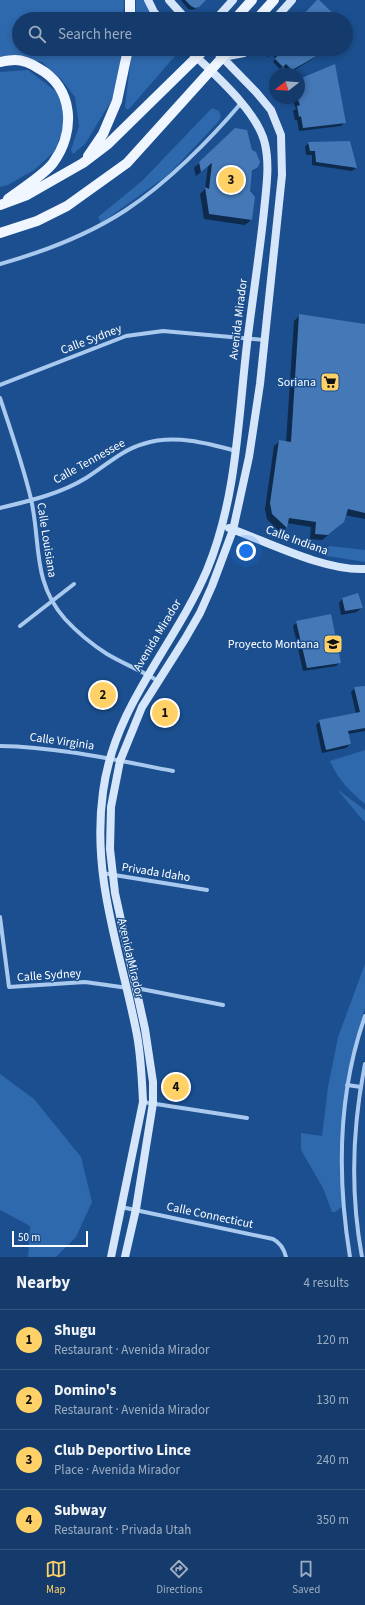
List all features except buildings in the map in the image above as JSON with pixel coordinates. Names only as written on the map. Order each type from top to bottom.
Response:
[{"type":"main road","points":[[130,0],[130,12]]},
{"type":"main road","points":[[148,0],[154,12]]},
{"type":"main road","points":[[169,0],[180,12]]},
{"type":"main road","points":[[222,12],[233,0]]},
{"type":"main road","points":[[241,12],[252,0]]},
{"type":"main road","points":[[263,12],[274,0]]},
{"type":"main road","points":[[281,12],[292,0]]},
{"type":"main road","points":[[83,164],[103,134],[117,101],[127,56]]},
{"type":"main road","points":[[0,233],[37,221],[67,206],[127,163],[210,71],[223,58],[231,56]]},
{"type":"main road","points":[[0,205],[27,195],[83,164],[108,144],[196,57]]},
{"type":"main road","name":"Avenida Mirador","points":[[111,1257],[142,1102],[142,1078],[137,1035],[106,904],[102,873],[100,833],[105,778],[110,759],[126,715],[148,674],[188,610],[214,550],[222,526],[236,451],[247,339],[268,175],[265,142],[256,122],[242,102],[196,57]]},
{"type":"main road","name":"Avenida Mirador","points":[[125,1257],[136,1209],[153,1103],[153,1082],[151,1062],[137,988],[118,909],[112,875],[110,817],[114,788],[120,761],[142,707],[200,613],[233,530],[249,457],[265,340],[282,175],[281,135],[271,110],[223,58]]},
{"type":"main road","points":[[0,62],[16,60],[31,64],[43,70],[55,80],[64,95],[69,114],[69,128],[62,147],[53,164],[0,205]]},
{"type":"main road","name":"Calle Indiana","points":[[222,526],[296,554],[341,568],[365,569]]},
{"type":"street","points":[[0,264],[42,251],[82,234],[102,225],[126,210],[153,191],[224,124],[242,102]]},
{"type":"street","name":"Calle Sydney","points":[[0,385],[126,336],[163,332],[265,340]]},
{"type":"street","name":"Calle Louisiana","points":[[0,398],[23,469],[31,501],[39,564],[43,582],[52,601],[65,619],[106,654],[148,674],[158,681]]},
{"type":"street","name":"Calle Tennessee","points":[[0,508],[31,501],[64,489],[78,482],[120,454],[143,444],[179,440],[209,444],[236,451]]},
{"type":"street","points":[[20,626],[74,584]]},
{"type":"street","name":"Calle Virginia","points":[[0,746],[48,748],[173,771]]},
{"type":"street","name":"Privada Idaho","points":[[102,873],[207,890]]},
{"type":"street","name":"Calle Sydney","points":[[0,917],[9,987],[85,982],[137,988],[223,1005]]},
{"type":"street","points":[[350,1257],[344,1215],[342,1145],[348,1085],[354,1052],[365,1016]]},
{"type":"street","points":[[362,1257],[356,1214],[353,1174],[356,1127],[365,1064]]},
{"type":"street","points":[[348,1085],[361,1086]]},
{"type":"street","points":[[142,1102],[248,1118]]},
{"type":"street","name":"Calle Connecticut","points":[[121,1207],[273,1239],[283,1248],[286,1257]]},
{"type":"shaded area","points":[[0,0],[124,0],[123,12],[12,12],[12,56],[121,56],[120,71],[113,98],[85,144],[73,154],[71,150],[79,126],[75,97],[61,79],[42,62],[12,57],[0,59]]},
{"type":"shaded area","points":[[136,0],[144,0],[149,12],[135,12]]},
{"type":"shaded area","points":[[131,56],[175,56],[129,109],[126,109],[125,106]]},
{"type":"shaded area","points":[[28,70],[58,93],[66,123],[54,152],[34,170],[8,185],[0,187],[0,72]]},
{"type":"shaded area","points":[[212,108],[219,111],[221,117],[219,121],[168,175],[101,223],[98,217],[142,181]]},
{"type":"shaded area","points":[[330,546],[365,550],[365,562],[322,554],[325,548]]},
{"type":"shaded area","points":[[365,750],[365,804],[344,784],[330,761]]},
{"type":"shaded area","points":[[337,789],[365,810],[365,822],[361,818]]},
{"type":"shaded area","points":[[365,964],[365,1008],[354,1045],[347,1078],[342,1118],[343,1206],[335,1212],[332,1212],[323,1188],[301,1150],[301,1133],[322,1136],[328,1087],[338,1037]]},
{"type":"shaded area","points":[[0,1074],[34,1099],[81,1157],[92,1202],[76,1237],[56,1257],[28,1257],[30,1226],[0,1210]]},
{"type":"place","name":"Club Deportivo Lince","points":[[231,180]]},
{"type":"place","name":"Soriana","points":[[330,382]]},
{"type":"place","name":"Proyecto Montana","points":[[333,644]]},
{"type":"place","name":"Domino's","points":[[103,695]]},
{"type":"place","name":"Shugu","points":[[165,713]]},
{"type":"place","name":"Subway","points":[[176,1087]]}]
